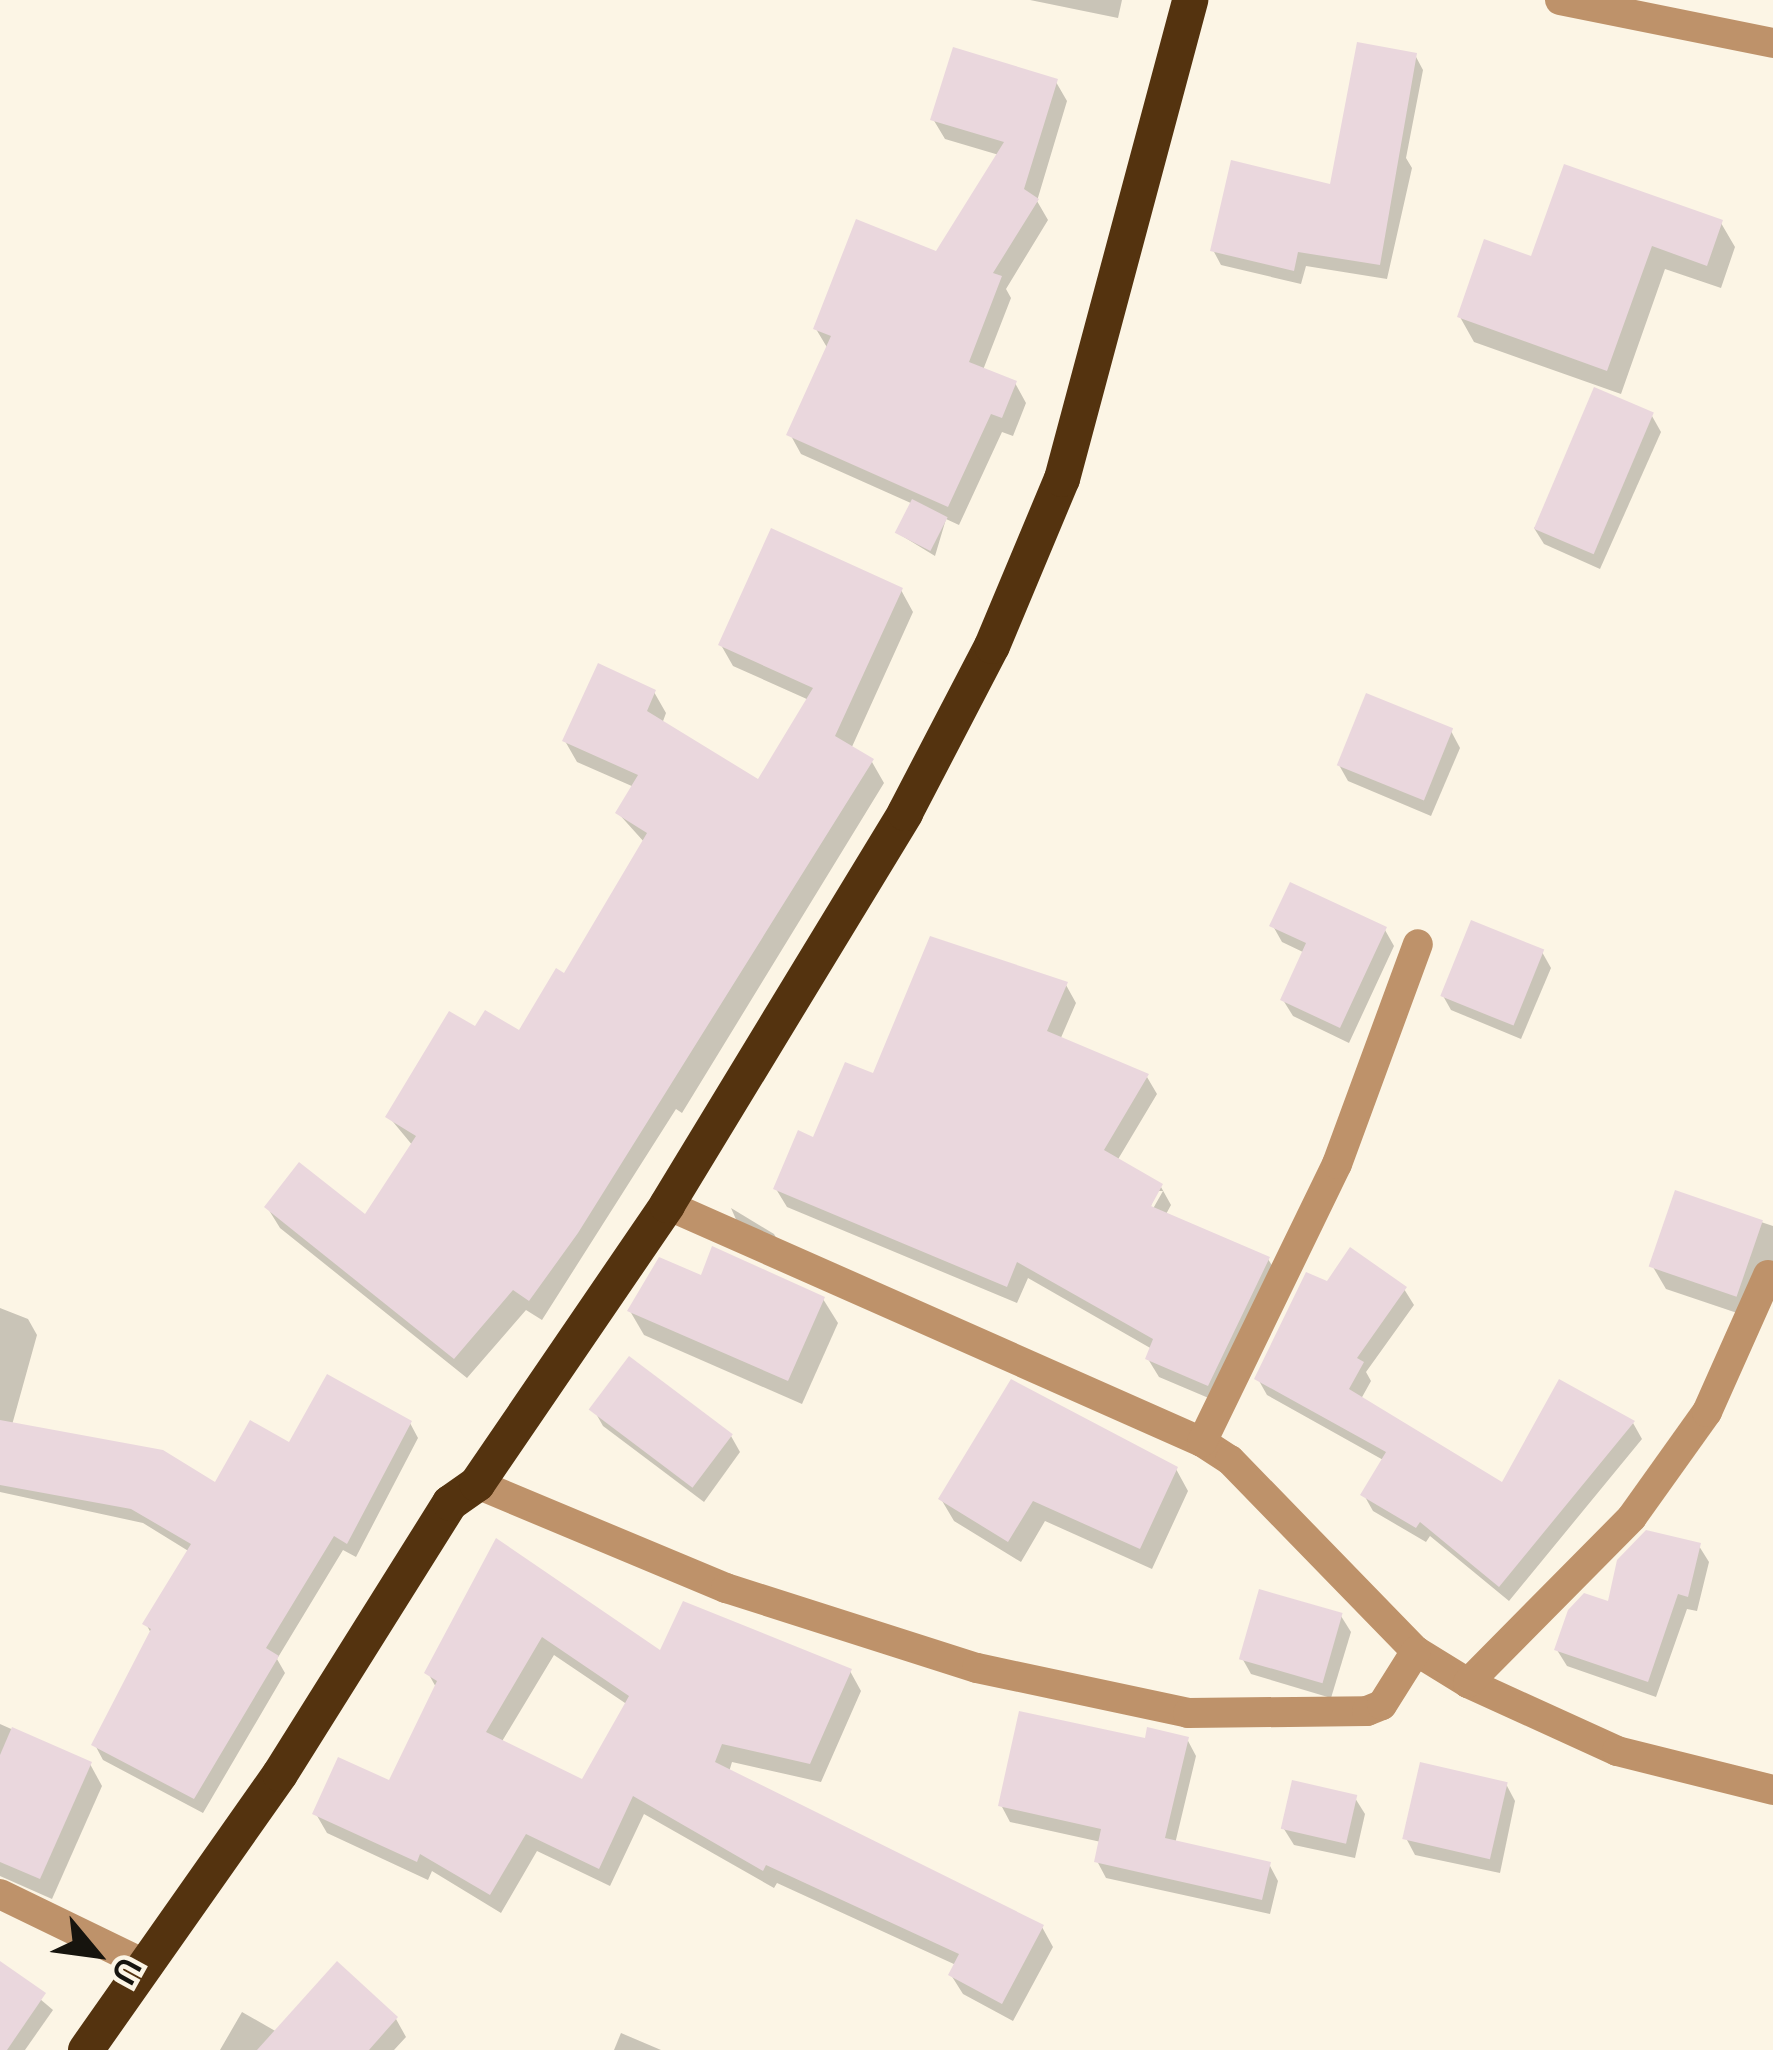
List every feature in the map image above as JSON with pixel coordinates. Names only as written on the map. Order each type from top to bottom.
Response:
[{"type":"highway","points":[[86,2050],[148,1966],[450,1503],[477,1484],[667,1205],[905,813],[1030,562],[1088,393],[1190,0]]},
{"type":"street","points":[[1560,0],[1773,44]]},
{"type":"street","points":[[1202,1442],[1337,1164],[1418,944]]},
{"type":"street","points":[[667,1205],[1202,1442],[1230,1460],[1416,1651],[1468,1683],[1617,1751],[1773,1790]]},
{"type":"street","points":[[1468,1683],[1632,1517],[1707,1412],[1768,1275]]},
{"type":"street","points":[[477,1484],[726,1588],[977,1668],[1188,1713],[1366,1711],[1382,1705],[1416,1651]]},
{"type":"street","points":[[0,1894],[148,1966]]},
{"type":"building","points":[[1357,42],[1417,53],[1380,265],[1298,252],[1294,271],[1210,251],[1231,160],[1330,184]]},
{"type":"building","points":[[953,47],[1058,79],[1024,189],[1039,199],[993,273],[1002,276],[969,362],[1017,381],[1002,418],[991,414],[948,507],[786,435],[831,336],[813,329],[856,219],[936,251],[1004,142],[930,120]]},
{"type":"building","points":[[1564,164],[1723,220],[1707,266],[1652,246],[1607,371],[1457,317],[1484,239],[1531,256]]},
{"type":"building","points":[[1594,387],[1654,412],[1594,554],[1534,529]]},
{"type":"building","points":[[912,499],[948,517],[930,551],[895,533]]},
{"type":"building","points":[[771,528],[903,588],[835,736],[874,759],[578,1233],[529,1301],[513,1290],[454,1359],[264,1207],[299,1162],[365,1214],[416,1136],[385,1117],[449,1011],[475,1026],[485,1010],[519,1030],[556,968],[564,973],[647,833],[615,813],[638,775],[562,741],[598,663],[656,690],[647,711],[758,779],[813,688],[718,645]]},
{"type":"building","points":[[1366,693],[1453,728],[1424,801],[1337,765]]},
{"type":"building","points":[[1290,882],[1387,927],[1340,1028],[1280,1000],[1306,943],[1269,926]]},
{"type":"building","points":[[1471,920],[1544,950],[1514,1026],[1440,996]]},
{"type":"building","points":[[930,936],[1068,982],[1047,1031],[1149,1074],[1104,1150],[1163,1184],[1151,1206],[1270,1257],[1208,1386],[1145,1359],[1153,1339],[1017,1262],[1007,1287],[773,1189],[798,1130],[813,1137],[845,1062],[873,1073]]},
{"type":"building","points":[[1675,1190],[1763,1220],[1737,1297],[1649,1267]]},
{"type":"building","points":[[712,1246],[825,1297],[788,1381],[627,1311],[659,1257],[701,1275]]},
{"type":"building","points":[[1350,1247],[1407,1287],[1357,1358],[1364,1362],[1349,1389],[1502,1482],[1559,1379],[1635,1421],[1499,1587],[1420,1522],[1416,1528],[1360,1495],[1386,1452],[1254,1379],[1306,1272],[1327,1281]]},
{"type":"building","points":[[629,1356],[733,1434],[693,1488],[589,1410]]},
{"type":"building","points":[[327,1374],[412,1421],[347,1544],[334,1536],[266,1648],[279,1656],[194,1799],[91,1745],[151,1629],[142,1624],[191,1544],[131,1509],[0,1485],[0,1420],[163,1450],[215,1482],[250,1420],[289,1442]]},
{"type":"building","points":[[1011,1379],[1178,1467],[1140,1549],[1033,1501],[1008,1542],[938,1499]]},
{"type":"building","points":[[1646,1530],[1701,1543],[1688,1597],[1678,1594],[1648,1682],[1554,1650],[1568,1610],[1584,1593],[1608,1601],[1617,1560]]},
{"type":"building","points":[[496,1538],[660,1650],[683,1601],[852,1669],[810,1764],[722,1744],[715,1762],[1044,1925],[1002,2004],[948,1975],[959,1954],[766,1865],[763,1871],[633,1796],[599,1869],[526,1834],[490,1895],[420,1854],[417,1862],[312,1814],[338,1757],[389,1780],[437,1681],[424,1673]],"holes":[[[542,1637],[629,1696],[582,1779],[486,1732]]]},
{"type":"building","points":[[1259,1589],[1343,1613],[1323,1683],[1239,1659]]},
{"type":"building","points":[[1019,1711],[1145,1738],[1147,1727],[1189,1737],[1165,1838],[1271,1862],[1262,1900],[1094,1862],[1101,1829],[998,1806]]},
{"type":"building","points":[[12,1727],[92,1762],[40,1879],[0,1862],[0,1755]]},
{"type":"building","points":[[1420,1762],[1508,1782],[1490,1859],[1402,1839]]},
{"type":"building","points":[[1292,1780],[1357,1795],[1346,1844],[1281,1829]]},
{"type":"building","points":[[0,1961],[46,1993],[7,2050],[0,2050]]},
{"type":"building","points":[[337,1961],[398,2017],[369,2050],[257,2050]]}]
